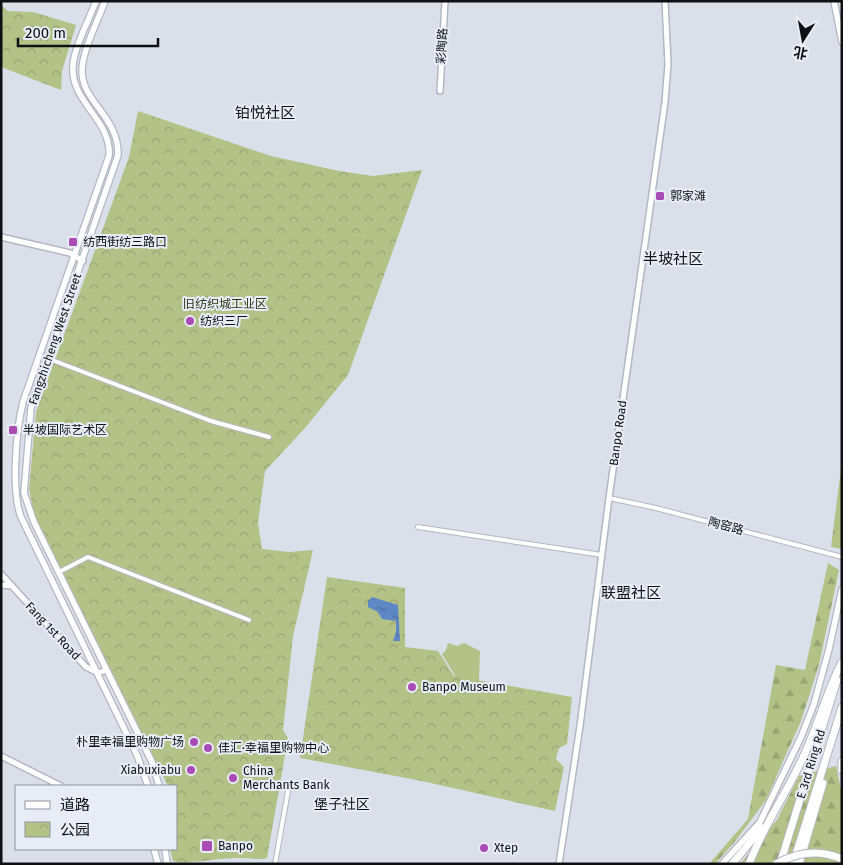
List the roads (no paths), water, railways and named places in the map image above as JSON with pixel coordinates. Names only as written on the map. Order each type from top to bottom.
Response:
[{"type":"highway","points":[[732,864],[769,818],[788,787],[806,750],[832,681],[842,664]]},
{"type":"highway","name":"E 3rd Ring Rd","points":[[778,864],[842,664]]},
{"type":"highway","name":"E 3rd Ring Rd","points":[[793,864],[842,707]]},
{"type":"highway","points":[[799,864],[825,775],[826,758]]},
{"type":"highway","points":[[842,761],[842,770]]},
{"type":"highway","points":[[749,864],[769,818]]},
{"type":"highway","points":[[778,864],[788,857],[812,852],[825,853],[842,859]]},
{"type":"main road","name":"Fangzhicheng West Street","points":[[96,1],[74,61],[73,76],[78,90],[106,131],[110,142],[110,150],[23,402],[16,494],[21,517],[137,755],[148,785]]},
{"type":"main road","name":"Fangzhicheng West Street","points":[[105,1],[84,61],[83,78],[89,92],[113,128],[118,155],[31,408],[24,493],[30,515],[152,762],[159,785]]},
{"type":"main road","points":[[834,3],[842,42]]},
{"type":"main road","points":[[722,864],[760,822],[801,736],[814,704],[829,649],[842,589]]},
{"type":"main road","points":[[154,850],[157,864]]},
{"type":"main road","points":[[165,850],[168,863]]},
{"type":"street","name":"彩陶路","points":[[440,91],[445,1]]},
{"type":"street","name":"Banpo Road","points":[[559,864],[580,726],[609,498],[665,102],[668,64],[665,1]]},
{"type":"street","points":[[1,237],[70,253],[74,258],[83,261]]},
{"type":"street","points":[[47,358],[211,421],[269,437]]},
{"type":"street","name":"陶窑路","points":[[609,498],[656,508],[842,557]]},
{"type":"street","points":[[418,527],[602,555]]},
{"type":"street","points":[[59,572],[88,557],[249,620]]},
{"type":"street","name":"Fang 1st Road","points":[[1,574],[86,667],[98,673]]},
{"type":"street","points":[[1,585],[12,586]]},
{"type":"street","points":[[98,673],[106,670]]},
{"type":"street","points":[[1,756],[59,785]]},
{"type":"street","points":[[275,864],[288,790]]},
{"type":"water","points":[[372,597],[398,605],[400,641],[393,641],[396,632],[396,621],[382,619],[378,612],[368,607],[368,601]]},
{"type":"place","name":"郭家滩","points":[[660,196]]},
{"type":"place","name":"纺西街纺三路口","points":[[73,242]]},
{"type":"place","name":"纺织三厂","points":[[190,321]]},
{"type":"place","name":"半坡国际艺术区","points":[[13,430]]},
{"type":"place","name":"Banpo Museum","points":[[412,687]]},
{"type":"place","name":"朴里幸福里购物广场","points":[[194,742]]},
{"type":"place","name":"佳汇·幸福里购物中心","points":[[208,748]]},
{"type":"place","name":"Xiabuxiabu","points":[[191,770]]},
{"type":"place","name":"China Merchants Bank","points":[[233,778]]},
{"type":"place","name":"Banpo","points":[[207,846]]},
{"type":"place","name":"Xtep","points":[[484,848]]},
{"type":"district","name":"铂悦社区","points":[[265,113]]},
{"type":"district","name":"半坡社区","points":[[673,259]]},
{"type":"district","name":"联盟社区","points":[[631,593]]},
{"type":"district","name":"堡子社区","points":[[342,804]]},
{"type":"park label","name":"旧纺织城工业区","points":[[225,304]]}]
